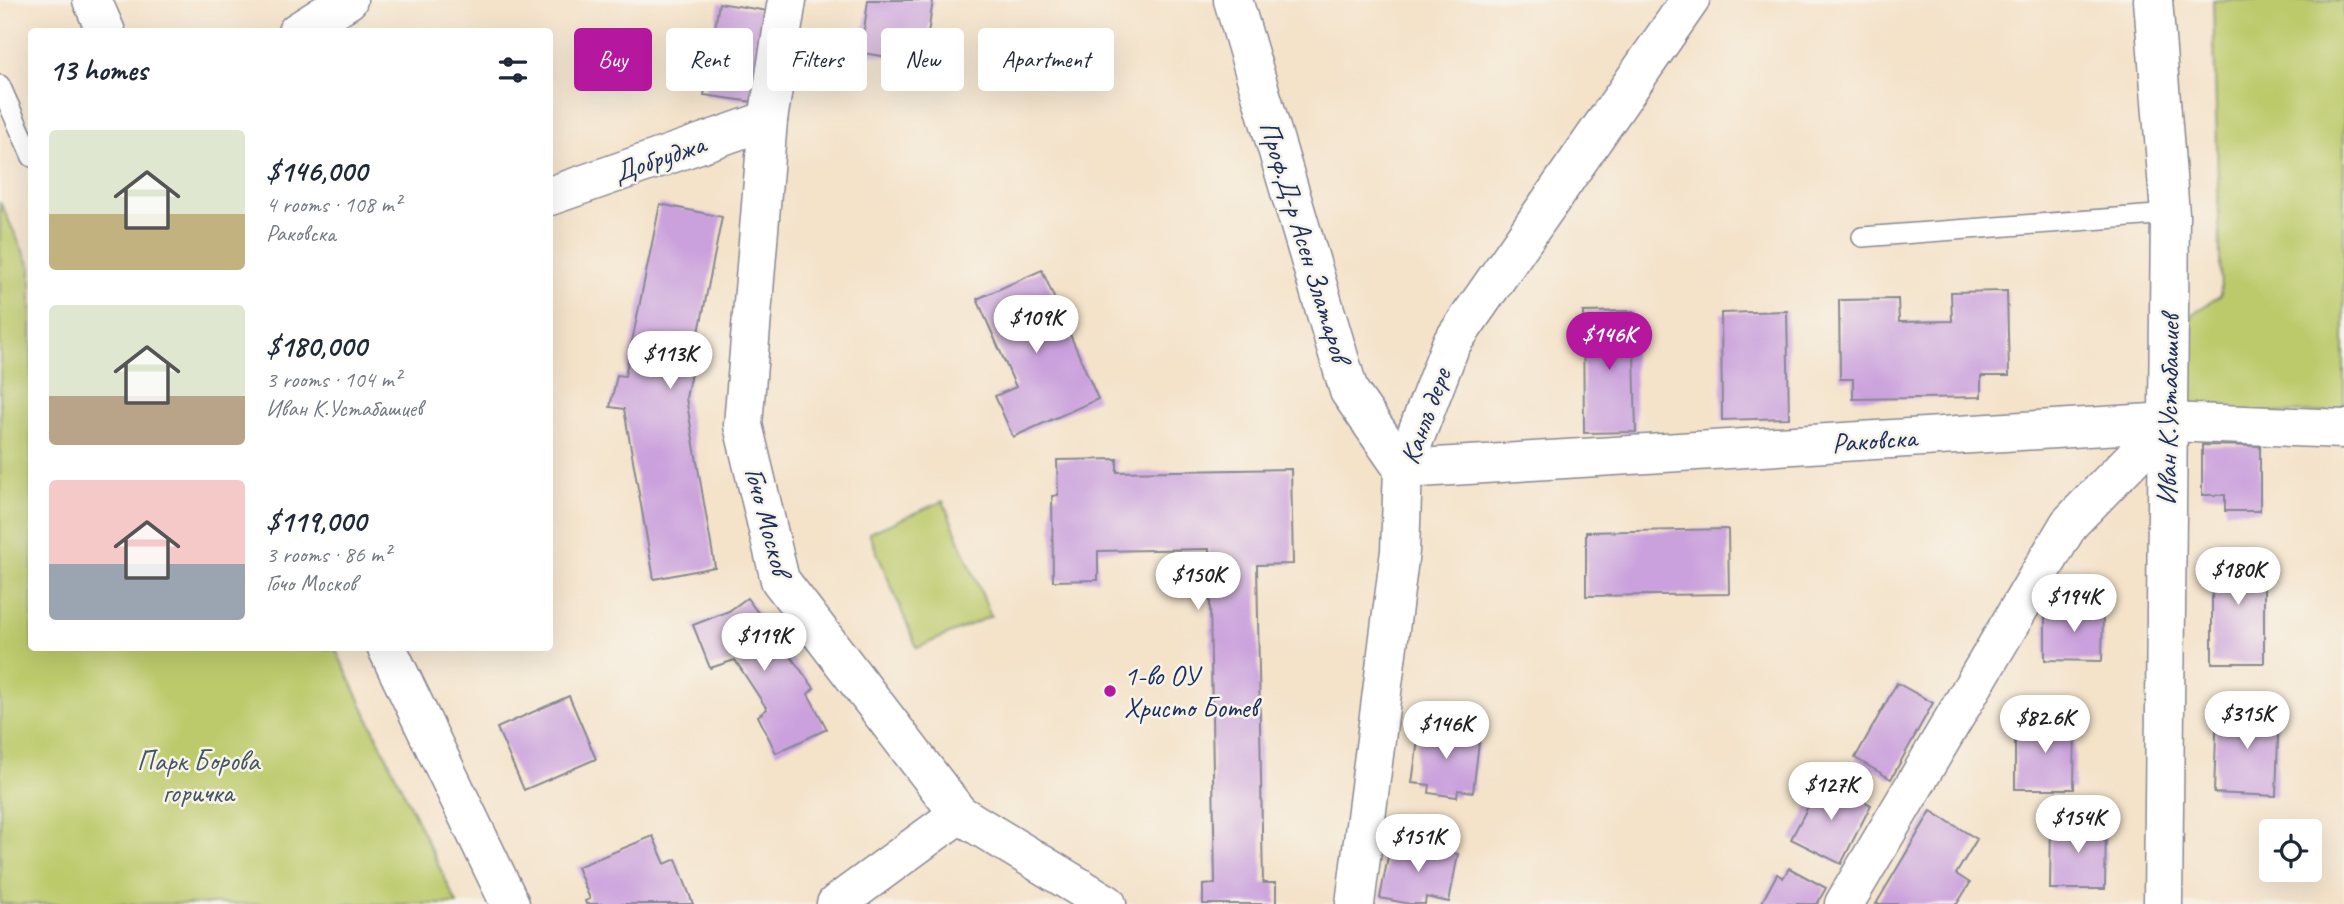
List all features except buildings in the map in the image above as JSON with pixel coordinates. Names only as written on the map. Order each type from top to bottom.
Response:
[{"type":"street","points":[[92,0],[104,28]]},
{"type":"street","points":[[303,28],[348,0]]},
{"type":"street","name":"Гочо Москов","points":[[787,0],[768,120],[743,425],[780,580],[958,814],[1107,904]]},
{"type":"street","name":"Проф.Д-р Асен Златаров","points":[[1233,0],[1349,391],[1403,469]]},
{"type":"street","name":"Канлъ дере","points":[[1355,904],[1401,551],[1403,469],[1451,344],[1690,0]]},
{"type":"street","name":"Иван К.Устабашиев","points":[[2153,0],[2170,214],[2163,904]]},
{"type":"street","name":"Добруджа","points":[[553,195],[768,120]]},
{"type":"street","points":[[1844,904],[2069,524],[2168,422]]},
{"type":"street","name":"Раковска","points":[[1403,469],[2168,422],[2344,429]]},
{"type":"street","points":[[388,651],[510,904]]},
{"type":"street","points":[[836,904],[958,814]]},
{"type":"lane","points":[[0,85],[28,149]]},
{"type":"lane","points":[[1862,237],[2170,214]]},
{"type":"green space","points":[[2213,0],[2344,0],[2344,412],[2168,414],[2192,314],[2221,295]]},
{"type":"green space","name":"Парк Борова горичка","points":[[0,202],[28,262],[28,651],[336,651],[457,904],[0,904]]},
{"type":"green space","points":[[943,501],[991,616],[917,648],[869,533]]},
{"type":"place","name":"1-во ОУ Христо Ботев","points":[[1110,691]]}]
